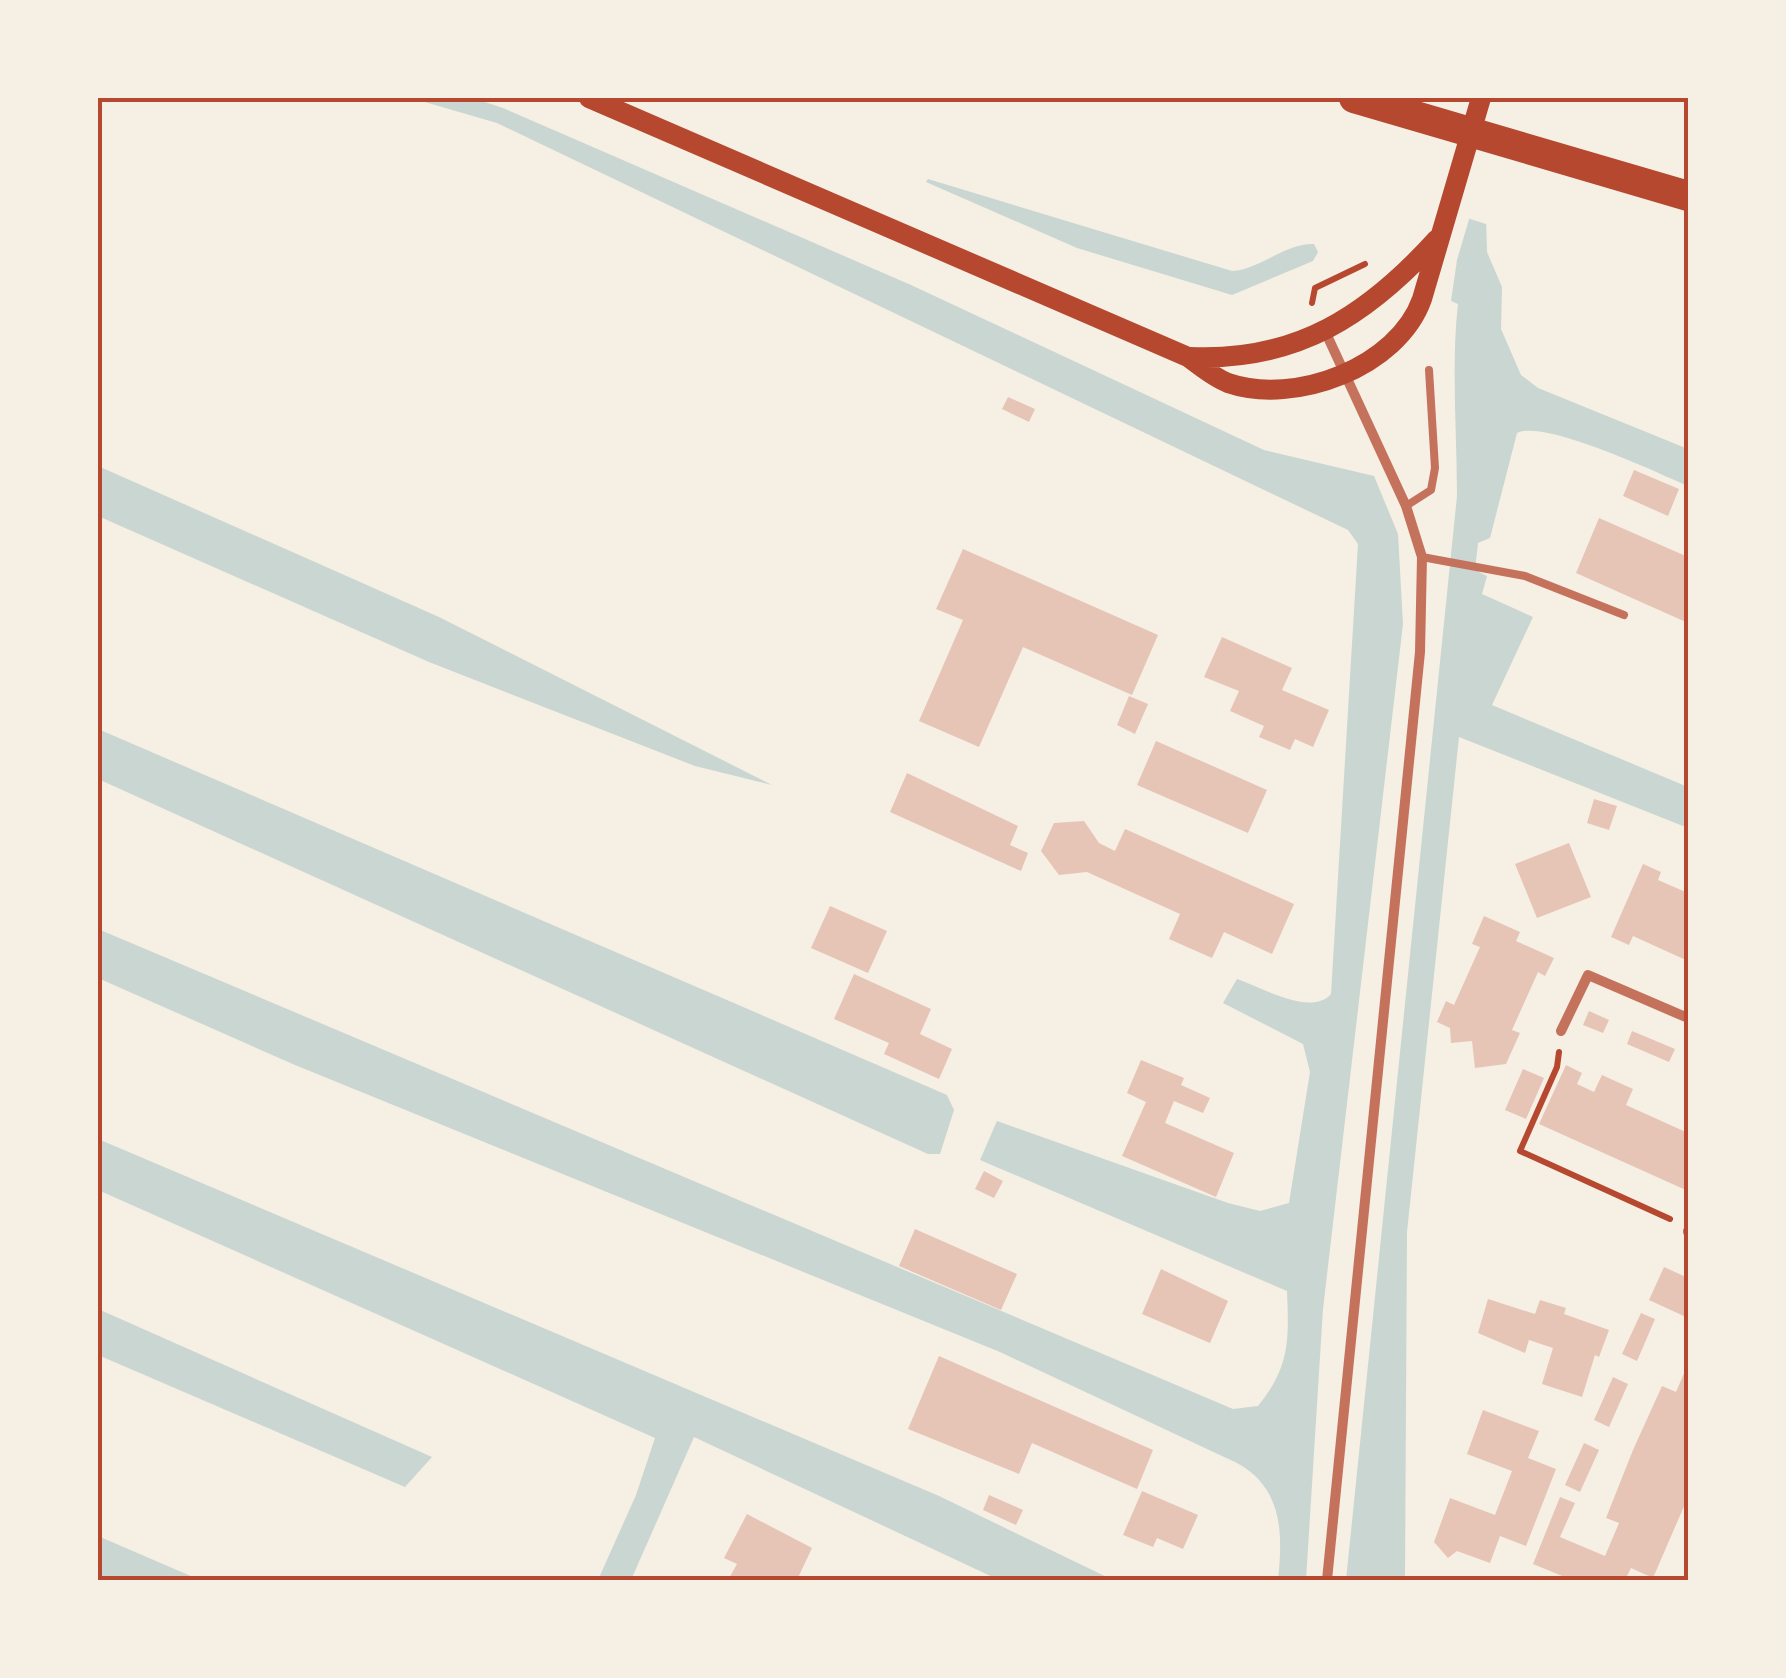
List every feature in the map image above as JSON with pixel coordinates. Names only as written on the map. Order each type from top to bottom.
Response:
[{"type":"highway","points":[[1354,98],[1688,196]]},
{"type":"main road","points":[[589,98],[1188,357],[1223,380],[1253,387],[1298,386],[1343,372],[1381,352],[1407,326],[1422,299],[1482,98]]},
{"type":"main road","points":[[1188,357],[1236,357],[1325,332],[1382,296],[1440,236]]},
{"type":"street","points":[[1325,332],[1428,558],[1326,1580]]},
{"type":"street","points":[[1561,1032],[1588,975],[1688,1018]]},
{"type":"lane","points":[[1406,506],[1432,490],[1434,479],[1430,370]]},
{"type":"lane","points":[[1428,558],[1525,576],[1624,614]]},
{"type":"path","points":[[1325,332],[1312,302],[1312,290],[1371,262]]},
{"type":"path","points":[[1561,1032],[1557,1067],[1520,1151],[1668,1218],[1688,1231]]},
{"type":"shaded area","points":[[411,98],[473,98],[503,108],[911,285],[1264,450],[1374,476],[1398,534],[1403,624],[1323,1309],[1306,1580],[1278,1580],[1279,1529],[1272,1499],[1264,1485],[1237,1463],[1000,1352],[295,1065],[98,978],[98,929],[1233,1409],[1258,1406],[1282,1365],[1287,1339],[1287,1291],[980,1160],[997,1121],[1228,1203],[1260,1211],[1289,1203],[1310,1072],[1303,1044],[1223,1003],[1237,979],[1299,1001],[1322,1000],[1331,994],[1358,544],[1348,530],[497,123]]},
{"type":"shaded area","points":[[1505,98],[1486,216],[1487,252],[1502,287],[1501,329],[1521,375],[1538,388],[1688,449],[1688,486],[1575,440],[1531,431],[1517,433],[1490,538],[1478,543],[1475,570],[1487,576],[1482,594],[1533,617],[1492,705],[1688,787],[1688,828],[1459,737],[1407,1232],[1405,1576],[1415,1580],[1346,1580],[1457,496],[1458,304],[1451,301],[1457,260]]},
{"type":"shaded area","points":[[928,179],[1232,271],[1303,245],[1314,244],[1318,252],[1313,261],[1232,295],[1077,248],[926,182]]},
{"type":"shaded area","points":[[98,466],[439,617],[772,785],[695,766],[429,662],[98,516]]},
{"type":"shaded area","points":[[98,729],[947,1095],[954,1110],[940,1154],[928,1154],[98,779]]},
{"type":"shaded area","points":[[98,1139],[939,1496],[1113,1580],[999,1580],[694,1437],[631,1580],[598,1580],[636,1495],[655,1438],[98,1190]]},
{"type":"shaded area","points":[[98,1309],[432,1457],[405,1487],[98,1355]]},
{"type":"shaded area","points":[[98,1536],[200,1580],[107,1580],[98,1576]]},
{"type":"pier","points":[[1499,98],[1528,98],[1492,226],[1464,217]]},
{"type":"building","points":[[1008,397],[1035,409],[1029,422],[1002,409]]},
{"type":"building","points":[[1634,470],[1679,489],[1668,516],[1623,496]]},
{"type":"building","points":[[1599,518],[1688,557],[1688,623],[1576,573]]},
{"type":"building","points":[[963,549],[1158,635],[1132,695],[1023,647],[979,747],[919,721],[963,620],[936,609]]},
{"type":"building","points":[[1222,637],[1292,668],[1282,690],[1329,710],[1313,747],[1295,739],[1290,750],[1259,737],[1264,726],[1230,711],[1239,691],[1204,677]]},
{"type":"building","points":[[1129,696],[1148,704],[1135,734],[1117,725]]},
{"type":"building","points":[[1156,741],[1267,790],[1248,833],[1137,785]]},
{"type":"building","points":[[907,773],[1018,826],[1010,845],[1028,853],[1021,871],[890,812]]},
{"type":"building","points":[[1594,799],[1617,806],[1609,830],[1587,823]]},
{"type":"building","points":[[1084,821],[1099,843],[1115,851],[1125,829],[1294,904],[1272,954],[1224,932],[1212,958],[1169,939],[1180,914],[1087,872],[1059,875],[1041,851],[1054,823]]},
{"type":"building","points":[[1569,843],[1591,897],[1537,918],[1515,864]]},
{"type":"building","points":[[1643,864],[1661,872],[1658,880],[1688,893],[1688,961],[1633,936],[1629,945],[1611,937]]},
{"type":"building","points":[[830,906],[887,931],[868,973],[811,948]]},
{"type":"building","points":[[1484,916],[1520,932],[1516,941],[1554,958],[1545,976],[1538,972],[1512,1030],[1520,1033],[1506,1064],[1475,1068],[1472,1041],[1451,1043],[1450,1028],[1437,1022],[1446,1001],[1454,1005],[1480,947],[1472,944]]},
{"type":"building","points":[[854,974],[931,1009],[920,1034],[952,1049],[939,1079],[884,1054],[889,1043],[834,1019]]},
{"type":"building","points":[[1589,1011],[1609,1020],[1603,1033],[1583,1025]]},
{"type":"building","points":[[1632,1031],[1675,1049],[1669,1062],[1627,1044]]},
{"type":"building","points":[[1141,1060],[1184,1078],[1181,1085],[1210,1098],[1203,1113],[1174,1101],[1165,1123],[1234,1153],[1216,1197],[1122,1156],[1146,1102],[1127,1093]]},
{"type":"building","points":[[1566,1065],[1582,1073],[1577,1084],[1594,1092],[1602,1075],[1633,1089],[1626,1105],[1688,1133],[1688,1191],[1539,1124]]},
{"type":"building","points":[[1523,1069],[1544,1078],[1526,1119],[1505,1110]]},
{"type":"building","points":[[984,1171],[1003,1181],[994,1198],[975,1189]]},
{"type":"building","points":[[915,1229],[1017,1274],[1001,1310],[899,1266]]},
{"type":"building","points":[[1664,1267],[1688,1278],[1688,1318],[1649,1300]]},
{"type":"building","points":[[1161,1269],[1228,1301],[1210,1343],[1142,1314]]},
{"type":"building","points":[[1488,1299],[1535,1314],[1540,1300],[1566,1308],[1564,1314],[1609,1330],[1599,1357],[1595,1355],[1582,1397],[1542,1384],[1553,1348],[1529,1340],[1525,1353],[1478,1333]]},
{"type":"building","points":[[1641,1313],[1655,1319],[1637,1361],[1622,1354]]},
{"type":"building","points":[[939,1356],[1153,1450],[1137,1489],[1032,1443],[1019,1474],[908,1429]]},
{"type":"building","points":[[1688,1364],[1688,1497],[1653,1578],[1631,1568],[1625,1580],[1572,1580],[1533,1564],[1560,1497],[1575,1503],[1560,1537],[1605,1556],[1619,1523],[1606,1518],[1633,1450],[1662,1386],[1676,1392]]},
{"type":"building","points":[[1613,1377],[1628,1384],[1609,1427],[1594,1420]]},
{"type":"building","points":[[1483,1410],[1539,1431],[1528,1458],[1556,1469],[1526,1546],[1500,1536],[1490,1563],[1457,1551],[1448,1558],[1434,1542],[1450,1498],[1495,1515],[1512,1471],[1467,1454]]},
{"type":"building","points":[[1584,1443],[1599,1450],[1580,1492],[1565,1485]]},
{"type":"building","points":[[1142,1491],[1198,1515],[1183,1549],[1157,1538],[1153,1547],[1123,1535]]},
{"type":"building","points":[[989,1495],[1023,1510],[1016,1525],[983,1510]]},
{"type":"building","points":[[747,1514],[812,1548],[797,1580],[728,1580],[737,1564],[724,1558]]}]
